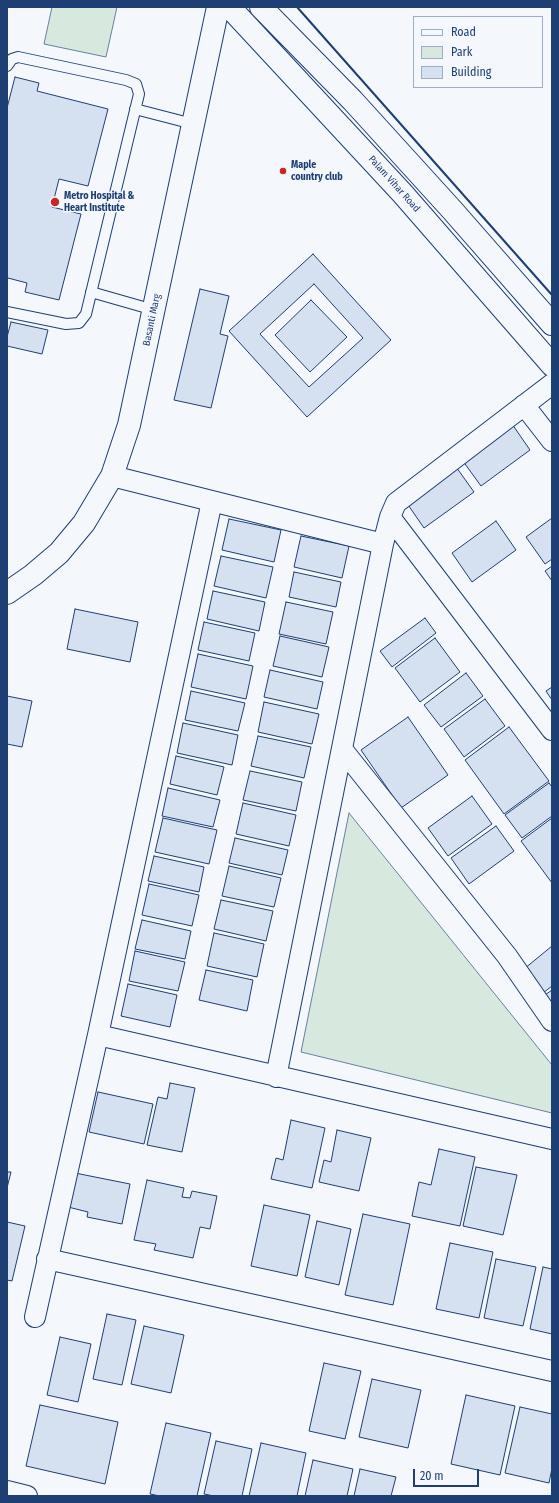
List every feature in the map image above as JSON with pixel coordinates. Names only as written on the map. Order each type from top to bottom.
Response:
[{"type":"street","name":"Basanti Marg","points":[[7,593],[33,575],[59,554],[84,523],[112,476],[129,425],[218,7]]},
{"type":"street","name":"Palam Vihar Road","points":[[233,7],[235,13],[403,194],[552,365]]},
{"type":"street","points":[[261,7],[358,107],[458,217],[552,324]]},
{"type":"street","points":[[276,1077],[383,544],[390,517],[396,503],[552,384]]},
{"type":"street","points":[[524,405],[552,441]]},
{"type":"street","points":[[112,476],[383,544]]},
{"type":"street","points":[[35,1316],[98,1035],[212,501]]},
{"type":"street","points":[[390,517],[552,730]]},
{"type":"street","points":[[342,749],[507,956],[552,1021]]},
{"type":"street","points":[[98,1035],[552,1139]]},
{"type":"street","points":[[47,1259],[552,1371]]},
{"type":"street","points":[[7,1491],[27,1496]]},
{"type":"lane","points":[[7,66],[12,59],[18,57],[126,80],[136,84],[139,94],[86,314],[79,324],[66,324],[7,312]]},
{"type":"lane","points":[[135,109],[193,124]]},
{"type":"lane","points":[[91,292],[154,310]]},
{"type":"green space","points":[[52,7],[117,7],[106,57],[44,44]]},
{"type":"green space","points":[[349,813],[552,1065],[552,1113],[301,1052]]},
{"type":"building","points":[[15,77],[39,83],[37,91],[108,109],[88,186],[59,179],[52,207],[81,214],[59,300],[25,292],[27,283],[8,278],[7,280],[7,108]]},
{"type":"building","points":[[313,254],[391,340],[307,417],[229,331]],"holes":[[[314,284],[363,338],[309,387],[260,334]]]},
{"type":"building","points":[[200,289],[229,296],[220,334],[228,336],[211,408],[174,400]]},
{"type":"building","points":[[311,300],[347,337],[310,372],[275,335]]},
{"type":"building","points":[[11,322],[48,330],[42,354],[7,346],[7,337]]},
{"type":"building","points":[[510,421],[530,450],[481,486],[460,457]]},
{"type":"building","points":[[454,464],[474,492],[424,528],[404,499]]},
{"type":"building","points":[[552,518],[552,559],[545,564],[526,537]]},
{"type":"building","points":[[229,519],[281,530],[274,562],[222,550]]},
{"type":"building","points":[[496,521],[516,550],[472,582],[452,553]]},
{"type":"building","points":[[301,536],[349,546],[342,578],[294,567]]},
{"type":"building","points":[[221,556],[273,567],[266,598],[214,586]]},
{"type":"building","points":[[552,566],[552,581],[545,571]]},
{"type":"building","points":[[294,572],[341,582],[336,607],[289,597]]},
{"type":"building","points":[[213,591],[265,602],[259,631],[207,619]]},
{"type":"building","points":[[286,602],[333,612],[326,644],[279,634]]},
{"type":"building","points":[[75,609],[138,622],[130,662],[67,649]]},
{"type":"building","points":[[425,618],[436,633],[392,667],[380,651]]},
{"type":"building","points":[[204,622],[255,633],[249,661],[198,650]]},
{"type":"building","points":[[280,636],[329,647],[322,677],[273,666]]},
{"type":"building","points":[[435,638],[460,672],[420,702],[395,668]]},
{"type":"building","points":[[198,654],[253,666],[246,699],[191,687]]},
{"type":"building","points":[[270,670],[323,682],[317,709],[264,697]]},
{"type":"building","points":[[466,673],[483,696],[441,727],[424,705]]},
{"type":"building","points":[[552,687],[552,700],[546,691]]},
{"type":"building","points":[[191,691],[245,703],[238,731],[185,720]]},
{"type":"building","points":[[7,696],[32,701],[22,747],[7,744]]},
{"type":"building","points":[[485,699],[505,726],[464,757],[444,729]]},
{"type":"building","points":[[264,702],[319,714],[312,744],[258,732]]},
{"type":"building","points":[[408,717],[448,775],[401,808],[361,750]]},
{"type":"building","points":[[183,723],[238,735],[232,765],[177,753]]},
{"type":"building","points":[[509,727],[549,781],[504,814],[465,760]]},
{"type":"building","points":[[258,736],[311,747],[304,778],[251,766]]},
{"type":"building","points":[[176,756],[224,767],[217,795],[170,784]]},
{"type":"building","points":[[250,771],[302,782],[296,811],[243,800]]},
{"type":"building","points":[[549,783],[552,787],[552,816],[522,838],[505,815]]},
{"type":"building","points":[[168,788],[220,800],[213,827],[162,816]]},
{"type":"building","points":[[472,796],[492,824],[448,856],[428,828]]},
{"type":"building","points":[[243,803],[296,815],[289,846],[236,834]]},
{"type":"building","points":[[163,818],[217,830],[209,864],[155,852]]},
{"type":"building","points":[[552,818],[552,883],[521,841]]},
{"type":"building","points":[[496,826],[514,851],[469,884],[451,858]]},
{"type":"building","points":[[235,838],[288,850],[282,875],[229,863]]},
{"type":"building","points":[[154,856],[204,867],[199,892],[148,881]]},
{"type":"building","points":[[229,866],[281,878],[274,907],[222,896]]},
{"type":"building","points":[[149,884],[199,895],[192,926],[142,915]]},
{"type":"building","points":[[221,900],[273,911],[266,941],[214,929]]},
{"type":"building","points":[[142,920],[191,931],[185,959],[135,949]]},
{"type":"building","points":[[214,933],[264,944],[257,977],[207,966]]},
{"type":"building","points":[[552,946],[552,986],[543,993],[524,969]]},
{"type":"building","points":[[135,951],[185,962],[178,991],[129,981]]},
{"type":"building","points":[[206,970],[253,980],[247,1011],[199,1000]]},
{"type":"building","points":[[128,984],[177,995],[170,1027],[121,1016]]},
{"type":"building","points":[[552,990],[552,1004],[545,995]]},
{"type":"building","points":[[170,1083],[195,1088],[182,1152],[147,1145],[158,1097],[167,1099]]},
{"type":"building","points":[[98,1092],[153,1104],[144,1144],[89,1132]]},
{"type":"building","points":[[291,1120],[325,1128],[312,1188],[271,1179],[276,1158],[283,1160]]},
{"type":"building","points":[[337,1130],[371,1138],[359,1191],[319,1182],[324,1160],[331,1162]]},
{"type":"building","points":[[439,1149],[475,1157],[460,1226],[412,1216],[419,1182],[431,1185]]},
{"type":"building","points":[[476,1167],[517,1175],[503,1235],[463,1226]]},
{"type":"building","points":[[7,1172],[11,1172],[7,1188]]},
{"type":"building","points":[[75,1173],[130,1184],[122,1224],[87,1217],[88,1212],[68,1207]]},
{"type":"building","points":[[147,1180],[184,1188],[182,1197],[190,1198],[192,1191],[217,1196],[210,1229],[200,1227],[193,1258],[154,1250],[156,1244],[134,1240]]},
{"type":"building","points":[[264,1205],[310,1215],[297,1276],[251,1266]]},
{"type":"building","points":[[363,1214],[410,1224],[393,1305],[345,1295]]},
{"type":"building","points":[[317,1221],[351,1229],[339,1285],[305,1277]]},
{"type":"building","points":[[7,1222],[25,1226],[12,1281],[7,1280]]},
{"type":"building","points":[[450,1243],[493,1252],[479,1318],[436,1309]]},
{"type":"building","points":[[496,1259],[536,1267],[523,1326],[484,1318]]},
{"type":"building","points":[[543,1267],[552,1269],[552,1334],[530,1329]]},
{"type":"building","points":[[107,1314],[136,1320],[122,1385],[93,1379]]},
{"type":"building","points":[[144,1326],[184,1335],[171,1393],[131,1384]]},
{"type":"building","points":[[60,1337],[91,1344],[78,1402],[47,1395]]},
{"type":"building","points":[[324,1363],[361,1371],[345,1439],[309,1431]]},
{"type":"building","points":[[372,1379],[421,1390],[408,1448],[359,1437]]},
{"type":"building","points":[[466,1395],[515,1406],[500,1475],[451,1464]]},
{"type":"building","points":[[40,1405],[118,1422],[105,1484],[26,1466]]},
{"type":"building","points":[[520,1407],[552,1414],[552,1468],[549,1483],[505,1473]]},
{"type":"building","points":[[166,1423],[211,1433],[197,1496],[160,1496],[150,1494]]},
{"type":"building","points":[[216,1441],[252,1449],[242,1496],[214,1496],[204,1494]]},
{"type":"building","points":[[261,1443],[306,1453],[297,1496],[249,1496]]},
{"type":"building","points":[[313,1460],[353,1469],[347,1496],[305,1496]]},
{"type":"building","points":[[360,1469],[396,1477],[391,1496],[354,1496]]},
{"type":"wall","points":[[297,7],[552,295]]},
{"type":"place","name":"Maple country club","points":[[283,171]]},
{"type":"place","name":"Metro Hospital & Heart Institute","points":[[55,202]]}]
